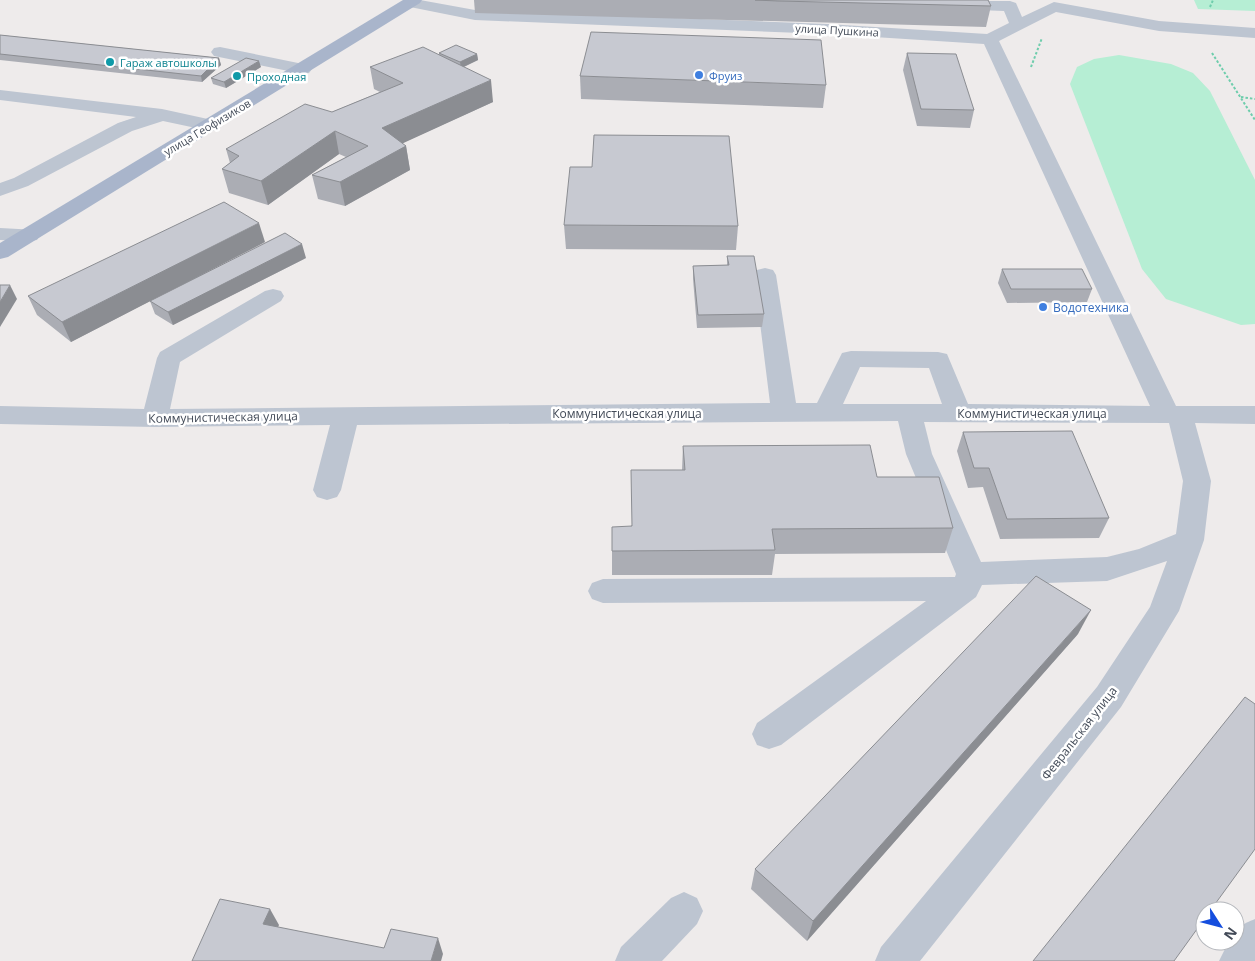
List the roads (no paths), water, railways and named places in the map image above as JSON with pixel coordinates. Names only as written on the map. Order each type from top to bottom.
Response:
[{"type":"main road","name":"улица Геофизиков","points":[[0,252],[413,1]]},
{"type":"street","name":"улица Пушкина","points":[[413,1],[474,15],[827,29],[990,39]]},
{"type":"street","points":[[941,3],[1010,6],[1054,3],[1159,26],[1255,33]]},
{"type":"street","points":[[990,39],[1054,3]]},
{"type":"street","points":[[1010,6],[1017,24]]},
{"type":"street","name":"Февральская улица","points":[[895,961],[1109,697],[1164,611],[1190,540],[1197,481],[1173,414],[990,39]]},
{"type":"street","points":[[220,52],[303,69]]},
{"type":"street","points":[[0,95],[162,115],[210,125]]},
{"type":"street","points":[[0,190],[21,182],[125,127],[162,115]]},
{"type":"street","points":[[0,234],[29,234]]},
{"type":"street","points":[[765,275],[784,412]]},
{"type":"street","points":[[155,418],[168,358],[273,296]]},
{"type":"street","points":[[826,412],[851,359],[938,360],[958,412]]},
{"type":"street","name":"Коммунистическая улица","points":[[0,415],[155,418],[346,415],[958,412],[1255,415]]},
{"type":"street","points":[[910,413],[919,454],[968,582]]},
{"type":"street","points":[[327,490],[346,415]]},
{"type":"street","points":[[603,591],[968,582],[1107,569],[1146,558],[1190,540]]},
{"type":"street","points":[[769,734],[968,582]]},
{"type":"street","points":[[635,961],[684,911]]},
{"type":"street","points":[[1239,961],[1255,938]]},
{"type":"place","name":"Гараж автошколы","points":[[110,62]]},
{"type":"place","name":"Фруиз","points":[[699,75]]},
{"type":"place","name":"Проходная","points":[[237,76]]},
{"type":"place","name":"Водотехника","points":[[1043,307]]}]
